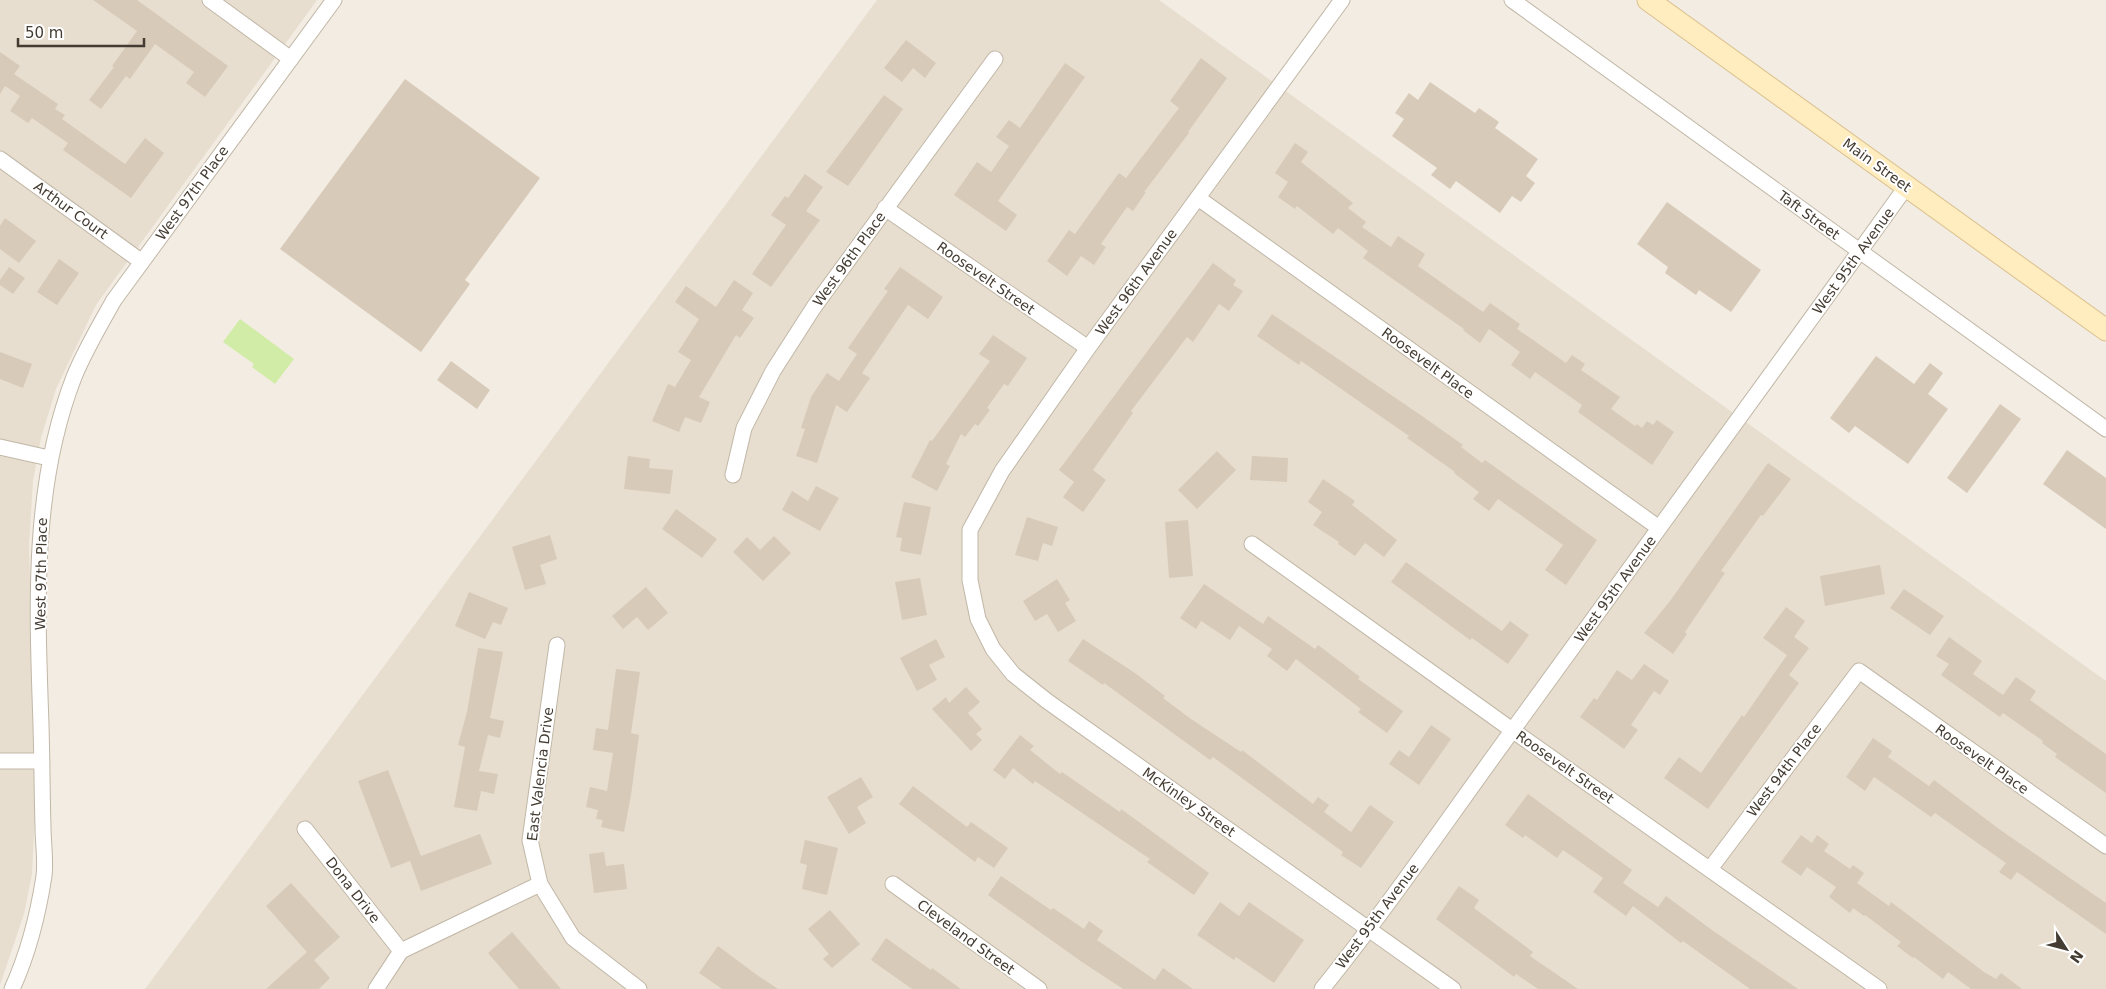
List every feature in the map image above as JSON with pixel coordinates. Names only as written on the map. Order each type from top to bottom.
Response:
[{"type":"main road","name":"Main Street","points":[[1648,0],[2106,330]]},
{"type":"street","points":[[210,0],[291,59]]},
{"type":"street","name":"West 97th Place","points":[[12,989],[22,967],[36,915],[44,874],[39,532],[49,458],[64,405],[78,368],[114,300],[334,0]]},
{"type":"street","name":"West 96th Avenue","points":[[970,580],[970,530],[1002,471],[1088,348],[1342,0]]},
{"type":"street","name":"Taft Street","points":[[1512,0],[2106,429]]},
{"type":"street","name":"West 96th Place","points":[[733,475],[744,428],[772,371],[814,307],[995,59]]},
{"type":"street","name":"Arthur Court","points":[[0,159],[142,262]]},
{"type":"street","name":"West 95th Avenue","points":[[1322,989],[1370,930],[1512,730],[1906,186]]},
{"type":"street","name":"Roosevelt Place","points":[[1198,198],[1659,528]]},
{"type":"street","name":"Roosevelt Street","points":[[885,208],[1088,348]]},
{"type":"street","points":[[0,447],[49,458]]},
{"type":"street","name":"Roosevelt Street","points":[[1252,544],[1879,989]]},
{"type":"street","name":"McKinley Street","points":[[970,580],[978,619],[994,650],[1013,674],[1047,702],[1453,989]]},
{"type":"street","name":"East Valencia Drive","points":[[557,645],[530,840],[540,884],[573,938],[639,989]]},
{"type":"street","name":"Roosevelt Place","points":[[1859,671],[2106,846]]},
{"type":"street","name":"West 94th Place","points":[[1710,869],[1859,671]]},
{"type":"street","points":[[0,761],[42,761]]},
{"type":"street","name":"Dona Drive","points":[[305,829],[401,952]]},
{"type":"street","points":[[376,989],[401,952],[540,884]]},
{"type":"street","name":"Cleveland Street","points":[[893,884],[1039,989]]},
{"type":"shaded area","points":[[0,0],[317,0],[96,305],[56,389],[41,438],[33,481],[29,545],[36,793],[32,874],[24,914],[0,985]]},
{"type":"shaded area","points":[[877,0],[1159,0],[2106,681],[2106,989],[145,989]]},
{"type":"green space","points":[[240,319],[294,359],[275,384],[252,367],[254,364],[223,342]]},
{"type":"building","points":[[93,0],[137,0],[228,66],[205,97],[186,83],[194,72],[155,44],[130,79],[126,76],[101,109],[89,100],[114,67],[112,66],[137,31]]},
{"type":"building","points":[[906,40],[936,63],[925,78],[913,68],[902,82],[884,68]]},
{"type":"building","points":[[0,52],[20,66],[14,74],[58,104],[55,109],[65,115],[62,119],[125,164],[145,138],[164,153],[131,198],[63,150],[68,143],[32,118],[28,123],[10,111],[20,96],[5,86],[0,94]]},
{"type":"building","points":[[1201,58],[1227,78],[1189,133],[1144,192],[1146,192],[1133,211],[1127,207],[1101,244],[1106,247],[1094,265],[1081,256],[1067,276],[1047,261],[1069,230],[1075,234],[1119,173],[1126,178],[1179,108],[1170,101]]},
{"type":"building","points":[[1065,63],[1085,77],[998,201],[1017,215],[1006,231],[954,195],[977,162],[991,172],[1009,146],[996,137],[1009,120],[1020,128]]},
{"type":"building","points":[[405,79],[540,178],[465,280],[470,284],[421,352],[280,249]]},
{"type":"building","points":[[1430,82],[1475,113],[1479,108],[1499,122],[1495,128],[1538,159],[1526,176],[1535,183],[1521,202],[1512,196],[1500,213],[1456,181],[1450,189],[1431,175],[1437,168],[1392,136],[1404,119],[1395,113],[1409,93],[1418,100]]},
{"type":"building","points":[[884,95],[903,109],[848,186],[826,172]]},
{"type":"building","points":[[1295,143],[1308,152],[1301,162],[1353,203],[1348,208],[1366,222],[1362,227],[1391,247],[1398,236],[1425,254],[1418,266],[1483,312],[1490,303],[1520,324],[1517,329],[1566,363],[1572,355],[1585,364],[1581,370],[1620,397],[1611,409],[1635,426],[1637,424],[1642,428],[1647,421],[1653,425],[1657,420],[1674,432],[1652,465],[1578,412],[1582,405],[1535,372],[1530,379],[1511,365],[1520,352],[1489,329],[1480,343],[1464,329],[1363,258],[1368,251],[1338,228],[1333,234],[1297,206],[1295,209],[1278,197],[1288,182],[1275,173]]},
{"type":"building","points":[[805,174],[823,187],[806,211],[820,220],[771,287],[752,274],[786,225],[771,215],[785,196],[788,198]]},
{"type":"building","points":[[1667,202],[1761,270],[1731,312],[1699,290],[1696,295],[1665,273],[1668,267],[1637,244]]},
{"type":"building","points":[[5,218],[36,241],[19,263],[0,249],[0,226]]},
{"type":"building","points":[[59,259],[79,273],[57,305],[37,292]]},
{"type":"building","points":[[1213,263],[1236,280],[1233,285],[1243,291],[1229,311],[1219,304],[1193,342],[1187,337],[1131,411],[1133,413],[1093,470],[1106,480],[1083,512],[1063,497],[1074,482],[1059,470]]},
{"type":"building","points":[[9,267],[25,278],[13,294],[0,285],[0,280]]},
{"type":"building","points":[[900,267],[943,297],[928,319],[908,305],[862,373],[870,378],[847,412],[836,405],[817,463],[796,456],[805,429],[801,428],[811,397],[827,373],[839,381],[857,354],[848,348],[888,291],[884,289]]},
{"type":"building","points":[[734,280],[753,293],[742,310],[754,318],[740,338],[736,335],[699,397],[710,402],[701,423],[685,417],[679,432],[652,421],[668,384],[675,387],[691,360],[678,352],[699,319],[675,302],[686,286],[716,307]]},
{"type":"building","points":[[1272,314],[1463,445],[1461,447],[1482,463],[1485,460],[1597,540],[1566,585],[1545,570],[1563,545],[1498,499],[1489,511],[1473,499],[1479,492],[1455,472],[1407,438],[1409,436],[1301,361],[1299,365],[1257,336]]},
{"type":"building","points":[[993,335],[1027,358],[1008,386],[1004,384],[987,408],[990,410],[978,426],[975,424],[965,437],[961,434],[946,464],[950,466],[937,491],[911,477],[930,440],[932,441],[990,361],[979,354]]},
{"type":"building","points":[[0,352],[32,364],[23,388],[0,379]]},
{"type":"building","points":[[1876,356],[1914,384],[1930,363],[1943,373],[1928,394],[1948,409],[1908,464],[1855,426],[1849,433],[1830,418]]},
{"type":"building","points":[[451,361],[490,390],[477,409],[437,380]]},
{"type":"building","points":[[2000,404],[2021,419],[1967,493],[1947,478]]},
{"type":"building","points":[[2067,450],[2106,478],[2106,529],[2043,484]]},
{"type":"building","points":[[1217,451],[1236,470],[1197,509],[1178,490]]},
{"type":"building","points":[[628,456],[650,459],[649,468],[673,470],[670,494],[624,489]]},
{"type":"building","points":[[1252,456],[1288,458],[1287,482],[1250,480]]},
{"type":"building","points":[[1768,463],[1791,479],[1763,516],[1761,515],[1721,571],[1725,573],[1685,632],[1687,634],[1673,654],[1644,633],[1670,601]]},
{"type":"building","points":[[1323,479],[1355,501],[1352,505],[1397,540],[1384,557],[1365,543],[1355,556],[1338,544],[1339,542],[1313,525],[1322,512],[1308,502]]},
{"type":"building","points":[[816,486],[839,498],[820,531],[782,510],[792,491],[808,501]]},
{"type":"building","points":[[904,502],[931,507],[921,555],[900,551],[902,538],[896,537]]},
{"type":"building","points":[[676,509],[717,539],[702,558],[662,529]]},
{"type":"building","points":[[1027,517],[1058,527],[1052,546],[1043,543],[1038,561],[1015,555]]},
{"type":"building","points":[[1188,520],[1193,576],[1169,578],[1165,522]]},
{"type":"building","points":[[550,535],[557,559],[540,565],[546,584],[525,590],[512,547]]},
{"type":"building","points":[[774,536],[791,553],[763,581],[733,552],[747,537],[760,550]]},
{"type":"building","points":[[1406,562],[1502,631],[1510,621],[1529,635],[1508,664],[1472,638],[1470,640],[1391,582]]},
{"type":"building","points":[[1880,565],[1885,594],[1825,606],[1820,576]]},
{"type":"building","points":[[920,578],[927,615],[902,620],[895,582]]},
{"type":"building","points":[[1057,579],[1070,600],[1065,603],[1076,621],[1058,632],[1047,614],[1035,621],[1023,601]]},
{"type":"building","points":[[1204,584],[1263,624],[1268,616],[1315,649],[1318,645],[1360,677],[1358,679],[1403,711],[1387,733],[1358,712],[1361,709],[1296,659],[1287,671],[1267,656],[1272,649],[1239,626],[1230,640],[1201,621],[1196,629],[1180,618]]},
{"type":"building","points":[[646,587],[668,613],[648,630],[637,617],[623,629],[612,616]]},
{"type":"building","points":[[1904,589],[1944,616],[1930,635],[1890,608]]},
{"type":"building","points":[[469,592],[508,608],[501,625],[493,622],[485,639],[455,626]]},
{"type":"building","points":[[1786,607],[1805,621],[1794,637],[1809,648],[1789,675],[1799,683],[1708,809],[1664,778],[1679,757],[1701,773],[1742,715],[1744,717],[1787,655],[1763,638]]},
{"type":"building","points":[[1949,637],[1982,661],[1973,674],[2003,695],[2016,677],[2036,691],[2030,700],[2106,754],[2106,793],[2055,757],[2057,754],[2042,743],[2043,741],[2003,713],[2000,717],[1941,675],[1949,664],[1936,656]]},
{"type":"building","points":[[936,639],[945,657],[929,665],[937,680],[917,691],[900,658]]},
{"type":"building","points":[[1083,639],[1135,673],[1165,696],[1163,698],[1191,719],[1241,752],[1242,750],[1313,804],[1318,797],[1329,805],[1324,812],[1351,832],[1370,805],[1394,822],[1361,868],[1341,855],[1343,852],[1213,757],[1210,760],[1104,683],[1103,685],[1068,661]]},
{"type":"building","points":[[478,648],[503,652],[490,718],[504,721],[500,738],[488,735],[479,771],[498,774],[494,794],[481,791],[477,811],[454,807],[465,747],[458,745],[467,712]]},
{"type":"building","points":[[1644,664],[1669,681],[1660,695],[1654,691],[1631,725],[1638,730],[1624,749],[1580,717],[1594,698],[1597,700],[1617,670],[1632,680]]},
{"type":"building","points":[[616,669],[640,672],[631,733],[639,735],[624,832],[601,827],[603,820],[596,819],[598,810],[586,807],[590,787],[607,791],[613,753],[593,750],[596,728],[608,730]]},
{"type":"building","points":[[966,687],[980,702],[968,713],[982,729],[976,734],[982,740],[971,751],[932,709],[946,697],[949,703]]},
{"type":"building","points":[[1431,725],[1451,739],[1419,785],[1389,764],[1399,750],[1409,757]]},
{"type":"building","points":[[1020,735],[1034,746],[1030,750],[1060,774],[1062,772],[1120,812],[1121,809],[1209,873],[1194,895],[1147,862],[1150,859],[1035,781],[1033,784],[1013,768],[1005,779],[993,770]]},
{"type":"building","points":[[1873,738],[1892,751],[1888,757],[1929,786],[1934,780],[1999,829],[2106,903],[2106,934],[2017,872],[2011,880],[1999,872],[2006,863],[1935,813],[1931,817],[1874,777],[1865,791],[1846,777]]},
{"type":"building","points":[[388,770],[421,856],[480,834],[492,864],[421,891],[410,861],[391,868],[358,781]]},
{"type":"building","points":[[861,777],[873,797],[857,807],[866,823],[849,834],[827,797]]},
{"type":"building","points":[[913,786],[967,827],[971,822],[1008,848],[994,868],[978,857],[975,862],[899,804]]},
{"type":"building","points":[[1528,794],[1632,870],[1623,883],[1658,907],[1666,896],[1798,989],[1750,989],[1683,941],[1681,943],[1633,906],[1626,916],[1593,892],[1603,878],[1563,850],[1557,858],[1525,835],[1523,838],[1505,825]]},
{"type":"building","points":[[1801,835],[1812,843],[1817,835],[1829,844],[1824,851],[1850,869],[1853,865],[1864,873],[1857,883],[1889,906],[1891,902],[1984,972],[1996,979],[2001,973],[2022,989],[1971,989],[1948,972],[1943,979],[1897,946],[1901,942],[1865,915],[1853,908],[1850,913],[1829,897],[1836,887],[1807,867],[1801,876],[1781,862]]},
{"type":"building","points":[[805,840],[838,848],[827,895],[802,889],[807,865],[800,863]]},
{"type":"building","points":[[604,852],[606,866],[624,864],[627,889],[594,893],[589,854]]},
{"type":"building","points":[[1001,876],[1051,910],[1053,908],[1084,929],[1089,921],[1103,931],[1097,940],[1155,980],[1163,968],[1193,989],[1123,989],[988,895]]},
{"type":"building","points":[[291,883],[340,937],[314,960],[266,906]]},
{"type":"building","points":[[1459,886],[1479,900],[1474,908],[1533,952],[1530,956],[1578,989],[1538,989],[1516,974],[1514,977],[1436,919]]},
{"type":"building","points":[[1220,902],[1239,916],[1249,902],[1304,940],[1274,983],[1236,957],[1234,960],[1197,935]]},
{"type":"building","points":[[830,910],[860,944],[832,968],[823,959],[829,954],[808,929]]},
{"type":"building","points":[[512,932],[561,989],[519,989],[488,953]]},
{"type":"building","points":[[886,938],[961,989],[912,989],[871,960]]},
{"type":"building","points":[[718,946],[778,989],[722,989],[699,973]]},
{"type":"building","points":[[307,952],[330,978],[319,989],[266,989]]}]
